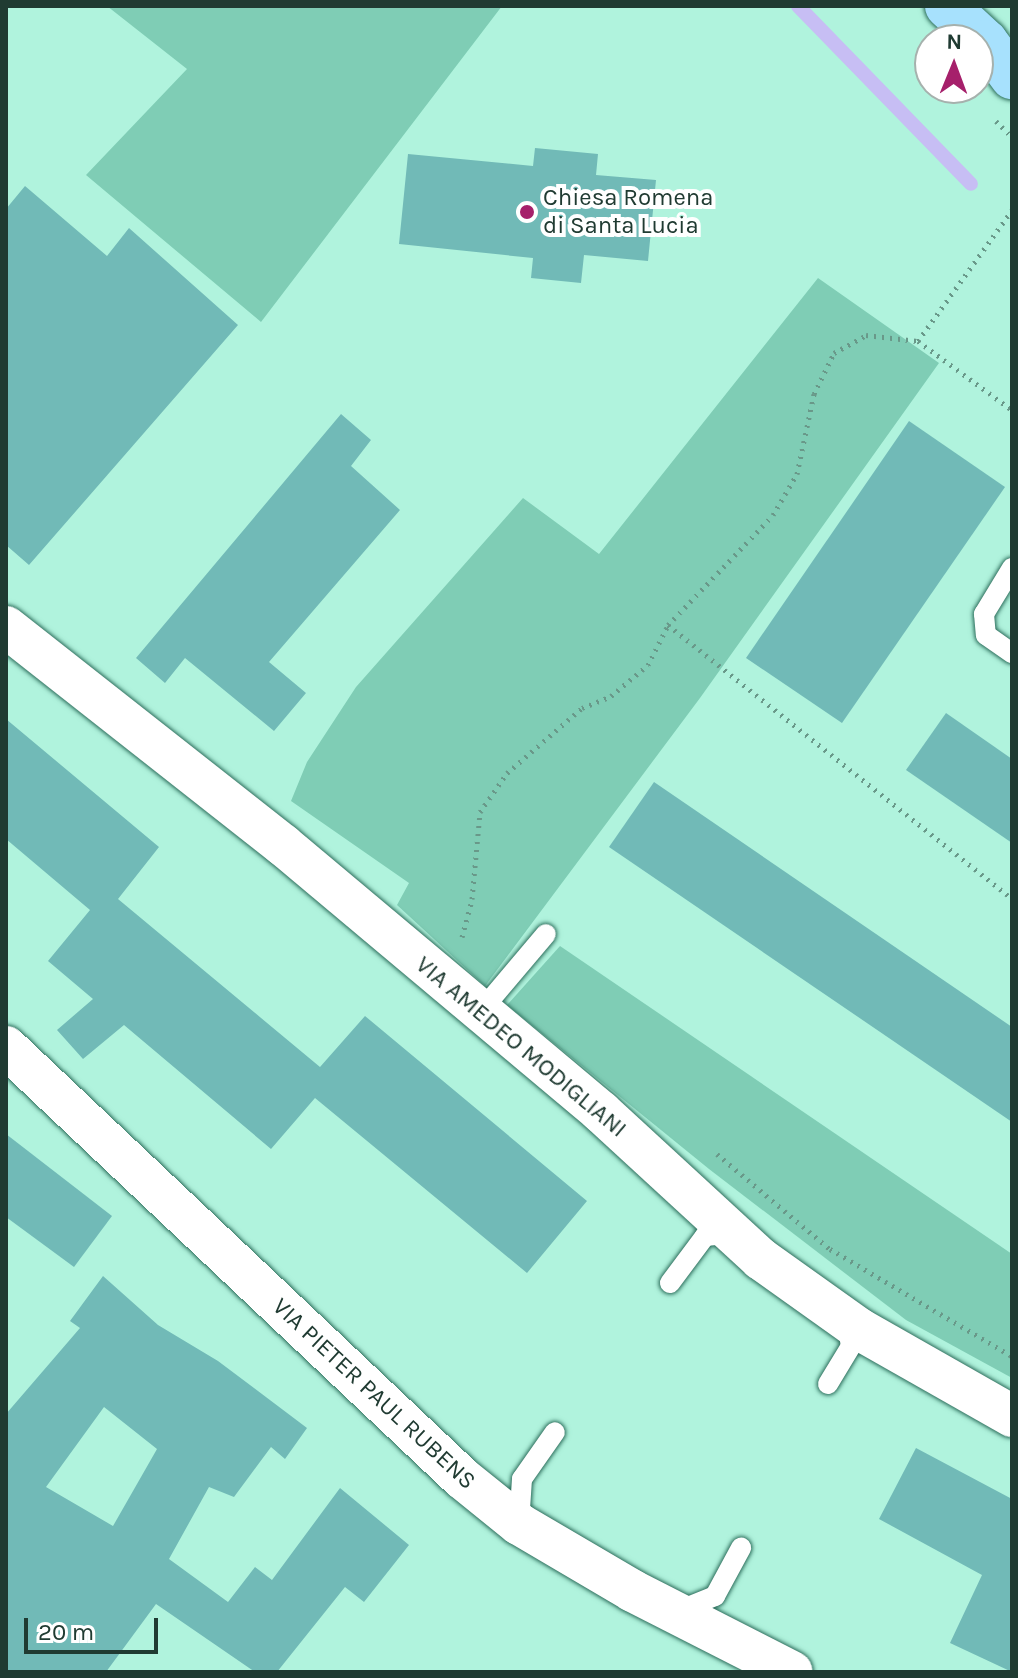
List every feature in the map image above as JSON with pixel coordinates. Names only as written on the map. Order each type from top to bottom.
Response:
[{"type":"main road","points":[[947,6],[986,42],[1012,77]]},
{"type":"street","name":"VIA AMEDEO MODIGLIANI","points":[[6,616],[45,653],[601,1112],[733,1234],[846,1320],[1012,1416]]},
{"type":"street","name":"VIA AMEDEO MODIGLIANI","points":[[6,627],[45,653]]},
{"type":"street","name":"VIA PIETER PAUL RUBENS","points":[[6,1047],[432,1451],[519,1524],[674,1613],[792,1672]]},
{"type":"lane","points":[[1012,568],[984,614],[986,635],[1012,653]]},
{"type":"lane","points":[[480,1012],[546,934]]},
{"type":"lane","points":[[670,1283],[705,1236],[733,1234]]},
{"type":"lane","points":[[828,1384],[851,1346],[846,1320]]},
{"type":"lane","points":[[519,1524],[522,1479],[555,1432]]},
{"type":"lane","points":[[674,1613],[715,1596],[741,1548]]},
{"type":"path","points":[[918,341],[1012,210]]},
{"type":"path","points":[[453,951],[472,899],[480,812],[517,764],[582,708],[611,696],[648,665],[668,625],[773,515],[797,474],[814,394],[834,353],[866,335],[918,341],[1012,410]]},
{"type":"path","points":[[668,625],[1012,899]]},
{"type":"path","points":[[711,1149],[830,1249],[1012,1356]]},
{"type":"green space","points":[[107,6],[502,6],[261,322],[86,175],[187,69]]},
{"type":"green space","points":[[818,278],[939,363],[700,698],[485,986],[397,905],[409,883],[291,801],[307,762],[356,687],[523,498],[599,554]]},
{"type":"green space","points":[[560,946],[1012,1254],[1012,1378],[906,1320],[709,1169],[507,1005]]},
{"type":"building","name":"Chiesa Romena di Santa Lucia","points":[[535,148],[598,154],[596,175],[656,180],[648,261],[584,255],[581,283],[531,278],[533,258],[399,244],[408,154],[533,166]]},
{"type":"building","points":[[25,186],[107,256],[129,228],[238,325],[29,565],[6,545],[6,209]]},
{"type":"building","points":[[341,414],[371,440],[351,466],[400,510],[269,662],[306,693],[274,731],[185,658],[165,683],[136,658]]},
{"type":"building","points":[[909,421],[1005,487],[842,723],[746,658]]},
{"type":"building","points":[[946,713],[1012,759],[1012,843],[906,770]]},
{"type":"building","points":[[6,719],[159,847],[118,899],[320,1067],[365,1016],[587,1201],[527,1273],[315,1098],[271,1149],[124,1025],[83,1059],[57,1030],[93,999],[48,961],[90,910],[6,839]]},
{"type":"building","points":[[654,782],[1012,1027],[1012,1122],[609,847]]},
{"type":"building","points":[[6,1134],[112,1216],[74,1267],[6,1217]]},
{"type":"building","points":[[103,1276],[158,1325],[218,1361],[307,1428],[285,1459],[271,1447],[234,1497],[209,1487],[169,1559],[228,1602],[255,1567],[272,1580],[340,1488],[409,1545],[364,1602],[345,1587],[277,1672],[255,1672],[156,1604],[106,1672],[6,1672],[6,1414],[80,1328],[70,1321]],"holes":[[[104,1407],[157,1449],[113,1526],[46,1487]]]},
{"type":"building","points":[[916,1448],[1012,1499],[1012,1672],[950,1643],[982,1575],[879,1519]]},
{"type":"waterway","points":[[798,6],[971,184]]},
{"type":"place","name":"Chiesa Romena di Santa Lucia","points":[[527,212]]}]
